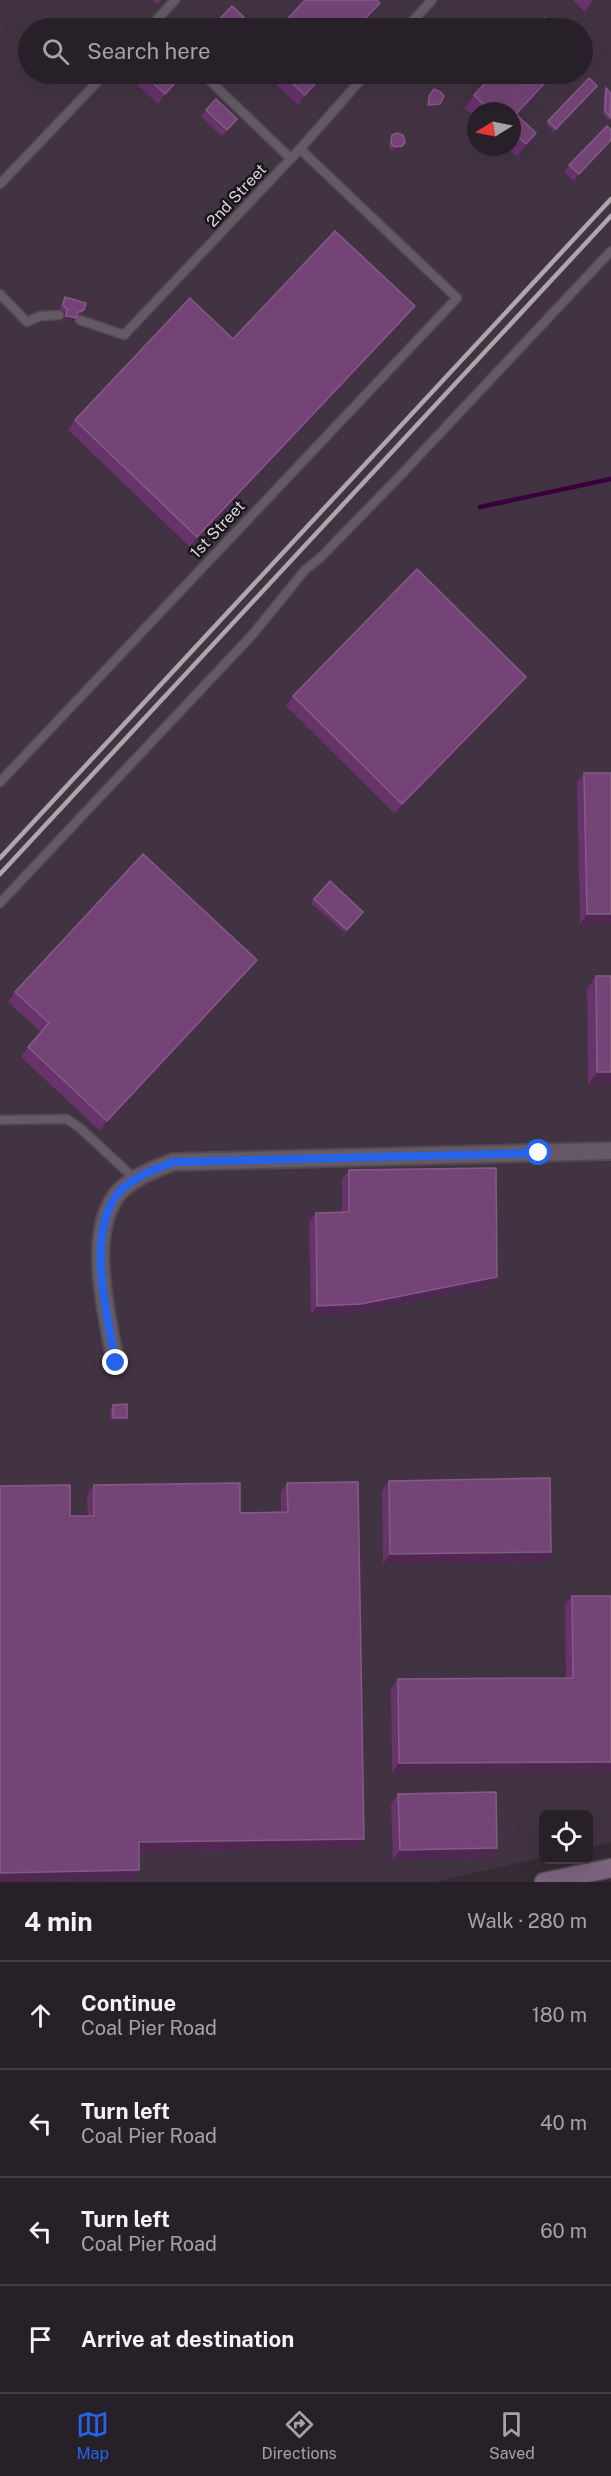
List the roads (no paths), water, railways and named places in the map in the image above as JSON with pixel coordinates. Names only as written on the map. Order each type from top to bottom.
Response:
[{"type":"main road","points":[[544,1882],[611,1868]]},
{"type":"street","points":[[116,1363],[102,1295],[102,1230],[108,1208],[121,1191],[135,1179],[173,1162],[611,1151]]},
{"type":"lane","points":[[160,18],[175,0]]},
{"type":"lane","points":[[415,18],[432,0]]},
{"type":"lane","points":[[0,184],[95,84]]},
{"type":"lane","points":[[214,84],[291,159]]},
{"type":"lane","name":"2nd Street","points":[[80,320],[124,335],[291,159],[357,84]]},
{"type":"lane","name":"1st Street","points":[[0,782],[457,298],[300,149]]},
{"type":"lane","points":[[0,903],[253,634],[305,570],[320,558],[397,479],[611,251]]},
{"type":"lane","points":[[0,294],[27,322],[40,316],[59,315]]},
{"type":"lane","points":[[0,1120],[67,1119],[80,1128],[135,1179]]},
{"type":"waterway","points":[[480,507],[611,479]]},
{"type":"railway","points":[[0,858],[611,199]]},
{"type":"railway","points":[[0,874],[611,216]]}]
